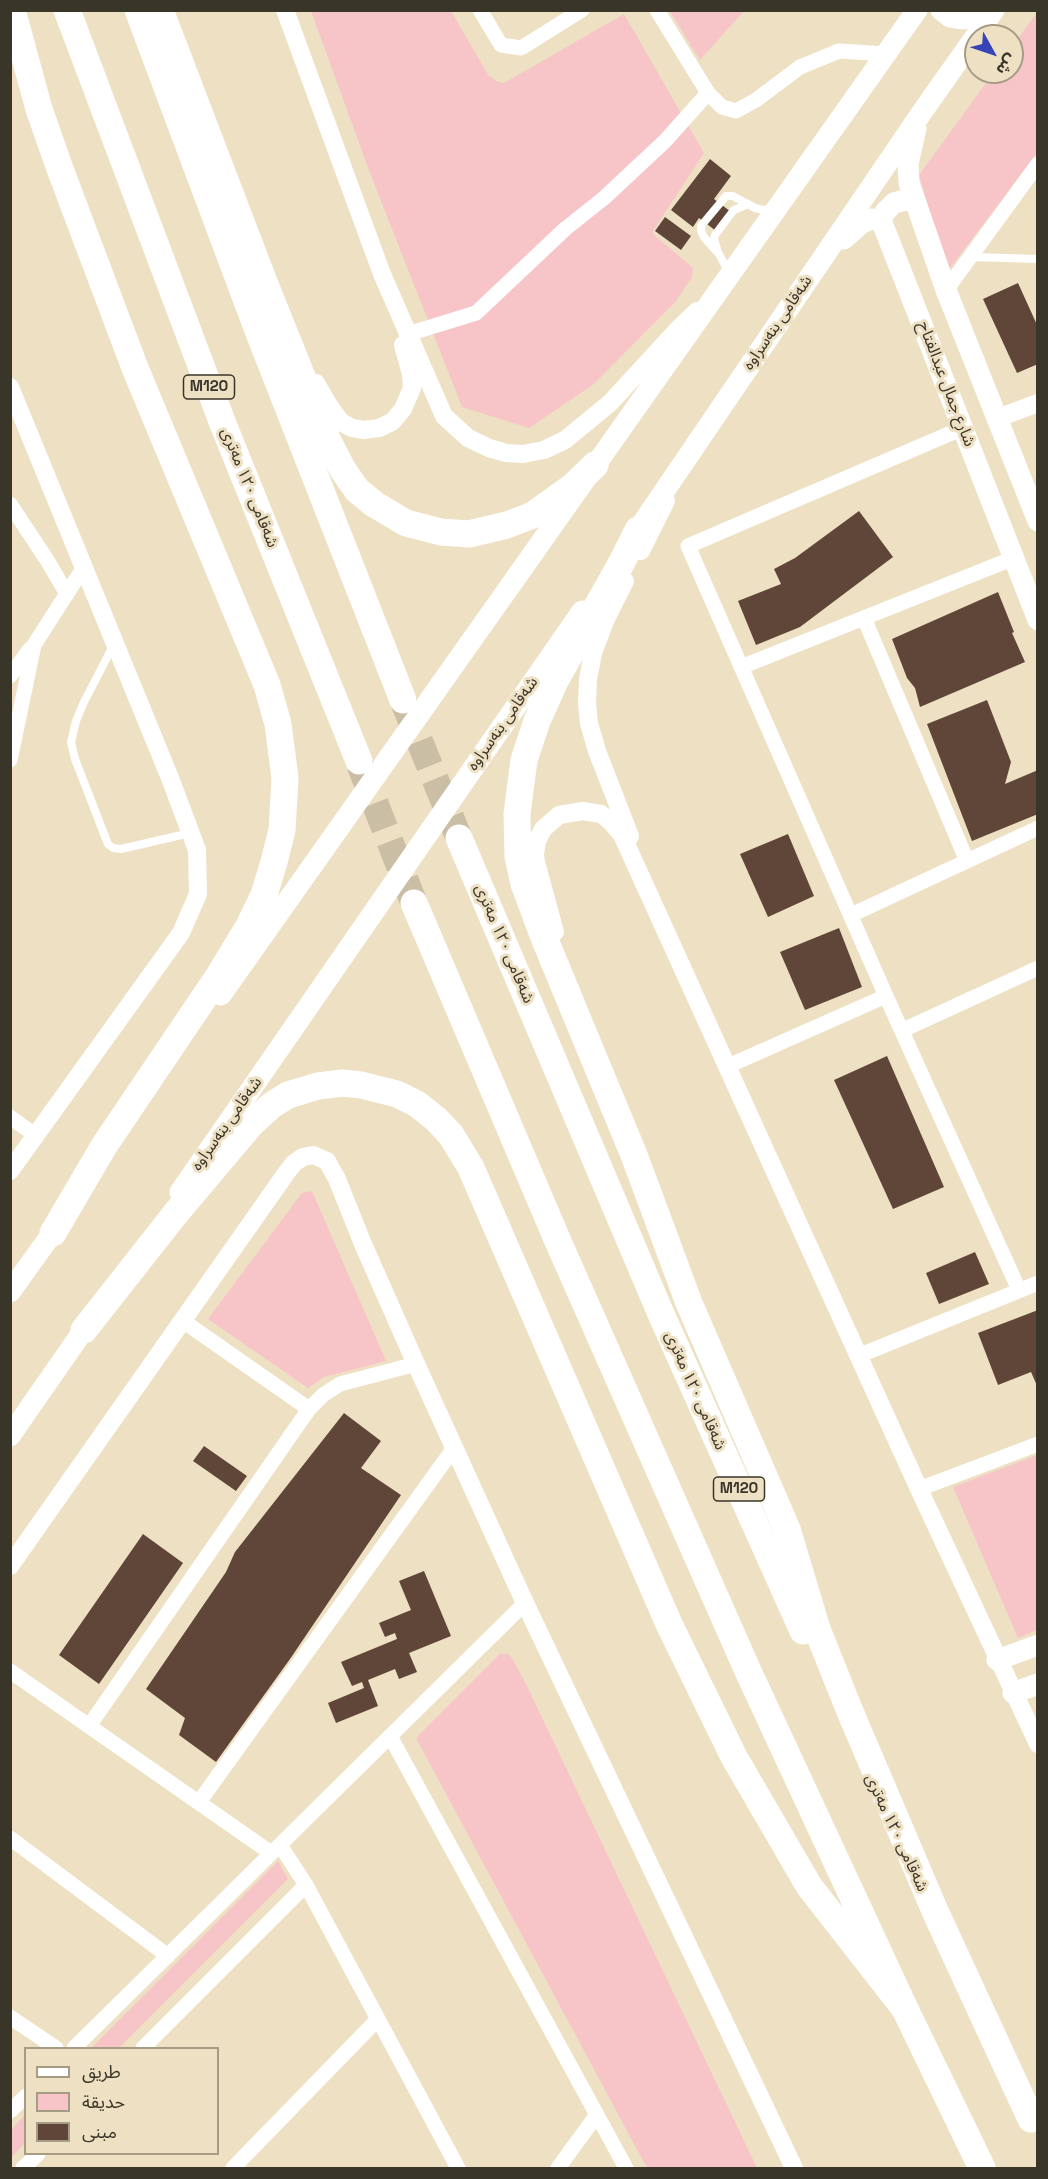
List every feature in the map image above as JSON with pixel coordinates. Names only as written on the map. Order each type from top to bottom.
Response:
[{"type":"highway","points":[[12,10],[27,67],[60,169],[135,368],[267,685],[278,724],[285,778],[282,830],[264,894],[249,926],[220,974],[104,1146],[52,1233]]},
{"type":"highway","name":"شەقامی ١٢٠ مەتری","points":[[67,10],[223,424],[359,761]]},
{"type":"highway","points":[[138,10],[259,333],[403,700]]},
{"type":"highway","points":[[160,10],[266,287],[328,441],[343,470],[357,490],[392,516],[441,532],[469,534],[533,515],[572,488],[595,465]]},
{"type":"highway","points":[[638,531],[555,681],[537,721],[524,760],[517,814],[518,856],[524,884],[634,1155],[689,1303],[787,1529],[818,1629],[849,1709],[935,1911],[1034,2125]]},
{"type":"highway","name":"شەقامی ١٢٠ مەتری","points":[[459,838],[652,1293],[759,1534],[916,1877],[1034,2125]]},
{"type":"highway","points":[[414,903],[561,1250],[748,1671],[982,2169]]},
{"type":"highway","points":[[84,1330],[250,1124],[288,1095],[318,1086],[342,1083],[361,1085],[397,1094],[417,1104],[436,1119],[451,1135],[471,1168],[669,1624],[734,1757],[809,1886],[905,2009]]},
{"type":"main road","points":[[10,1292],[916,10]]},
{"type":"main road","points":[[941,10],[950,17],[960,19],[972,16],[979,10]]},
{"type":"main road","name":"شەقامی بنەسراوە","points":[[10,1436],[638,531],[819,262],[994,10]]},
{"type":"main road","name":"شارع جمال عبدالفتاح","points":[[920,115],[908,164],[909,183],[946,290],[1038,521]]},
{"type":"main road","points":[[819,262],[861,223],[872,219],[880,222],[885,212],[894,203],[905,200],[915,202]]},
{"type":"main road","name":"شارع جمال عبدالفتاح","points":[[880,222],[888,236],[1038,620]]},
{"type":"main road","points":[[997,1660],[1038,1645]]},
{"type":"main road","points":[[1013,1693],[1038,1684]]},
{"type":"street","points":[[285,10],[382,274],[444,416],[468,438],[506,453],[523,454],[551,447],[565,440],[610,403],[679,328],[714,296]]},
{"type":"street","points":[[480,10],[501,45],[521,48],[582,10]]},
{"type":"street","points":[[657,10],[708,93],[722,107],[736,111],[756,100],[800,67],[839,51],[886,54]]},
{"type":"street","points":[[408,334],[476,313],[565,229],[604,198],[665,141],[708,93]]},
{"type":"street","points":[[946,290],[1038,164]]},
{"type":"street","points":[[266,287],[328,404],[341,422],[352,428],[364,430],[379,428],[392,422],[403,409],[412,388],[411,374],[382,274]]},
{"type":"street","points":[[10,387],[197,850],[198,894],[181,933],[10,1171]]},
{"type":"street","points":[[998,418],[1038,403]]},
{"type":"street","points":[[963,428],[688,546],[886,996],[1019,1290]]},
{"type":"street","points":[[666,930],[597,751],[589,723],[588,687],[593,653],[605,621],[691,453]]},
{"type":"street","points":[[10,504],[67,594]]},
{"type":"street","points":[[741,667],[1014,558]]},
{"type":"street","points":[[10,676],[84,567]]},
{"type":"street","points":[[864,618],[967,861]]},
{"type":"street","points":[[11,755],[33,645]]},
{"type":"street","points":[[594,1057],[542,889],[535,854],[537,841],[543,829],[559,815],[575,811],[601,814],[622,835],[997,1660],[1038,1744]]},
{"type":"street","points":[[850,915],[1038,828]]},
{"type":"street","points":[[903,1030],[1038,968]]},
{"type":"street","points":[[728,1066],[886,996]]},
{"type":"street","points":[[10,1117],[35,1135]]},
{"type":"street","points":[[10,1566],[294,1163],[303,1157],[313,1155],[327,1161],[525,1603],[788,2165]]},
{"type":"street","points":[[858,1356],[1038,1283]]},
{"type":"street","points":[[183,1321],[309,1410]]},
{"type":"street","points":[[89,1726],[309,1410],[323,1395],[340,1384],[416,1364]]},
{"type":"street","points":[[919,1489],[1038,1444]]},
{"type":"street","points":[[199,1803],[454,1448]]},
{"type":"street","points":[[76,2047],[525,1603]]},
{"type":"street","points":[[10,1671],[199,1803],[276,1849],[306,1885],[458,2169]]},
{"type":"street","points":[[390,1736],[626,2169]]},
{"type":"street","points":[[10,1838],[168,1956]]},
{"type":"street","points":[[145,2047],[306,1885]]},
{"type":"street","points":[[10,2017],[53,2047]]},
{"type":"street","points":[[233,2169],[378,2019]]},
{"type":"street","points":[[10,2111],[24,2098]]},
{"type":"street","points":[[558,2169],[596,2116]]},
{"type":"street","points":[[23,2169],[37,2155]]},
{"type":"lane","points":[[719,254],[704,237],[701,226],[726,196],[733,196],[763,210],[778,207]]},
{"type":"lane","points":[[730,275],[719,254],[714,239],[715,235],[734,210],[748,204]]},
{"type":"lane","points":[[970,257],[1038,259]]},
{"type":"lane","points":[[115,643],[84,702],[71,742],[75,759],[108,844],[113,848],[121,849],[190,833]]},
{"type":"green space","points":[[311,11],[451,11],[489,76],[504,83],[624,14],[704,153],[653,231],[653,234],[693,268],[692,277],[676,301],[594,384],[529,428],[462,407],[370,173]]},
{"type":"green space","points":[[670,11],[744,11],[700,60]]},
{"type":"green space","points":[[1037,12],[1037,153],[947,272],[919,175],[985,84],[1024,84],[1024,30]]},
{"type":"green space","points":[[312,1191],[386,1361],[324,1377],[308,1388],[208,1319],[302,1193]]},
{"type":"green space","points":[[1037,1455],[1037,1630],[1018,1638],[953,1487]]},
{"type":"green space","points":[[500,1654],[508,1654],[512,1658],[525,1682],[757,2168],[647,2168],[416,1738]]},
{"type":"green space","points":[[278,1861],[288,1879],[120,2047],[92,2047]]},
{"type":"green space","points":[[24,2116],[24,2144],[11,2158],[11,2130]]},
{"type":"building","points":[[710,159],[731,176],[714,199],[735,215],[720,234],[699,218],[693,227],[671,210]]},
{"type":"building","points":[[665,217],[691,236],[681,250],[655,231]]},
{"type":"building","points":[[1018,283],[1038,327],[1038,364],[1017,373],[983,299]]},
{"type":"building","points":[[859,511],[893,557],[800,627],[756,645],[738,601],[781,584],[774,569],[795,558]]},
{"type":"building","points":[[998,592],[1025,662],[920,707],[915,688],[907,678],[892,639]]},
{"type":"building","points":[[987,700],[1011,762],[1005,784],[1038,770],[1038,814],[972,841],[927,724]]},
{"type":"building","points":[[788,834],[814,896],[768,917],[740,854]]},
{"type":"building","points":[[839,928],[862,987],[805,1010],[780,952]]},
{"type":"building","points":[[887,1056],[944,1187],[893,1209],[834,1080]]},
{"type":"building","points":[[975,1252],[989,1284],[939,1304],[926,1273]]},
{"type":"building","points":[[1038,1310],[1038,1388],[1031,1372],[998,1385],[978,1333]]},
{"type":"building","points":[[344,1413],[381,1441],[361,1468],[401,1495],[290,1659],[216,1762],[179,1735],[185,1718],[146,1689],[226,1572],[235,1552]]},
{"type":"building","points":[[204,1446],[247,1476],[236,1491],[193,1461]]},
{"type":"building","points":[[143,1534],[183,1563],[99,1684],[59,1655]]},
{"type":"building","points":[[424,1571],[451,1636],[409,1653],[417,1672],[399,1679],[395,1669],[368,1680],[378,1706],[336,1723],[328,1703],[364,1688],[362,1682],[352,1686],[341,1662],[397,1639],[395,1633],[385,1637],[379,1623],[411,1610],[399,1581]]},
{"type":"tunnel","points":[[404,703],[459,838]]},
{"type":"tunnel","points":[[360,765],[414,903]]}]
